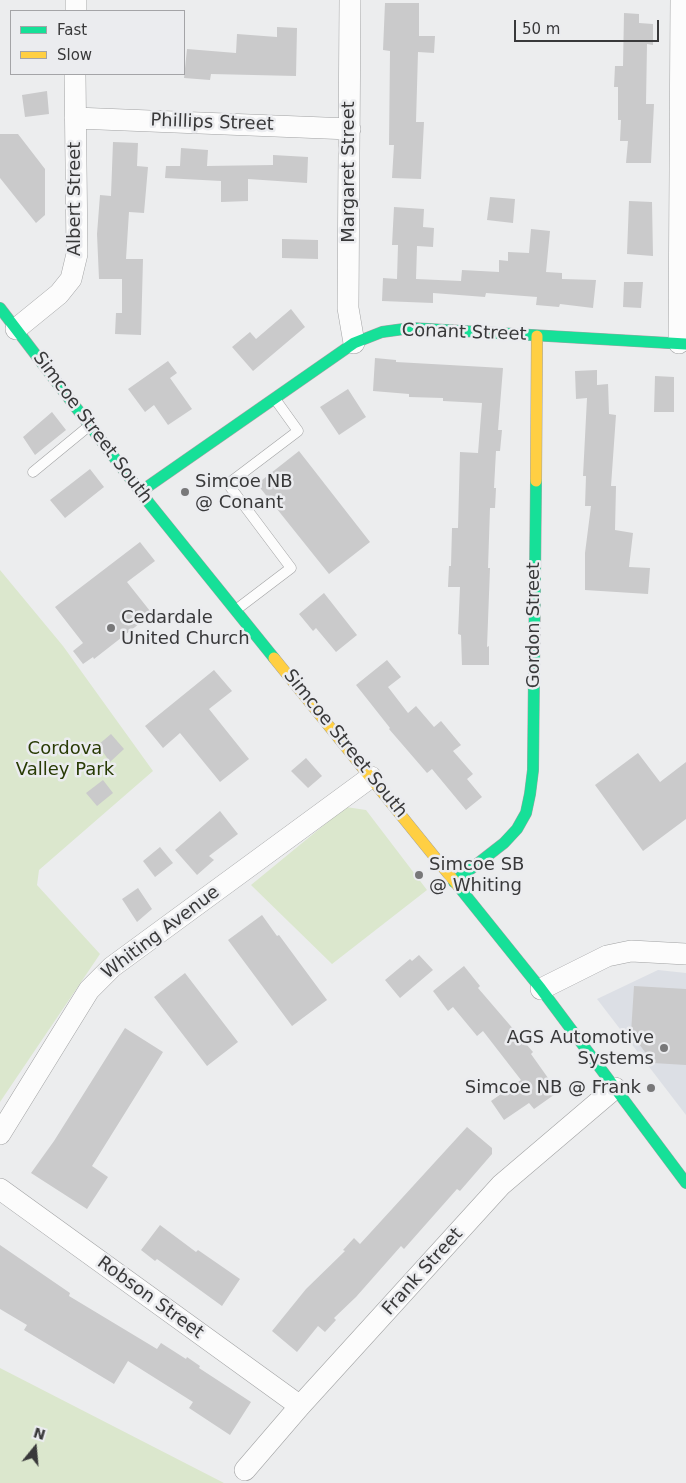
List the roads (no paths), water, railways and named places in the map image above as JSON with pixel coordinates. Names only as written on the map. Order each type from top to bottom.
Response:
[{"type":"street","name":"Margaret Street","points":[[350,0],[348,308],[354,343]]},
{"type":"street","points":[[681,0],[682,343]]},
{"type":"street","name":"Albert Street","points":[[16,329],[58,294],[71,279],[77,254],[75,75]]},
{"type":"street","name":"Phillips Street","points":[[75,118],[350,129]]},
{"type":"street","name":"Simcoe Street South","points":[[0,308],[140,492],[541,989],[686,1183]]},
{"type":"street","name":"Conant Street","points":[[140,492],[354,343],[382,332],[411,328],[682,343]]},
{"type":"street","name":"Gordon Street","points":[[454,882],[504,843],[517,829],[526,813],[530,794],[533,770],[537,336]]},
{"type":"street","name":"Whiting Avenue","points":[[0,1134],[89,990],[112,967],[371,776]]},
{"type":"street","points":[[541,989],[606,956],[631,951],[686,954]]},
{"type":"street","name":"Frank Street","points":[[245,1470],[300,1406],[501,1185],[615,1088]]},
{"type":"street","name":"Robson Street","points":[[0,1189],[300,1406]]},
{"type":"lane","points":[[236,610],[291,568],[228,484],[298,431],[274,398]]},
{"type":"lane","points":[[33,472],[90,425]]},
{"type":"place","name":"Simcoe NB @ Conant","points":[[185,492]]},
{"type":"place","name":"Cedardale United Church","points":[[111,628]]},
{"type":"place","name":"Simcoe SB @ Whiting","points":[[419,875]]},
{"type":"place","name":"AGS Automotive Systems","points":[[664,1048]]},
{"type":"place","name":"Simcoe NB @ Frank","points":[[651,1088]]},
{"type":"park label","name":"Cordova Valley Park","points":[[65,760]]}]
